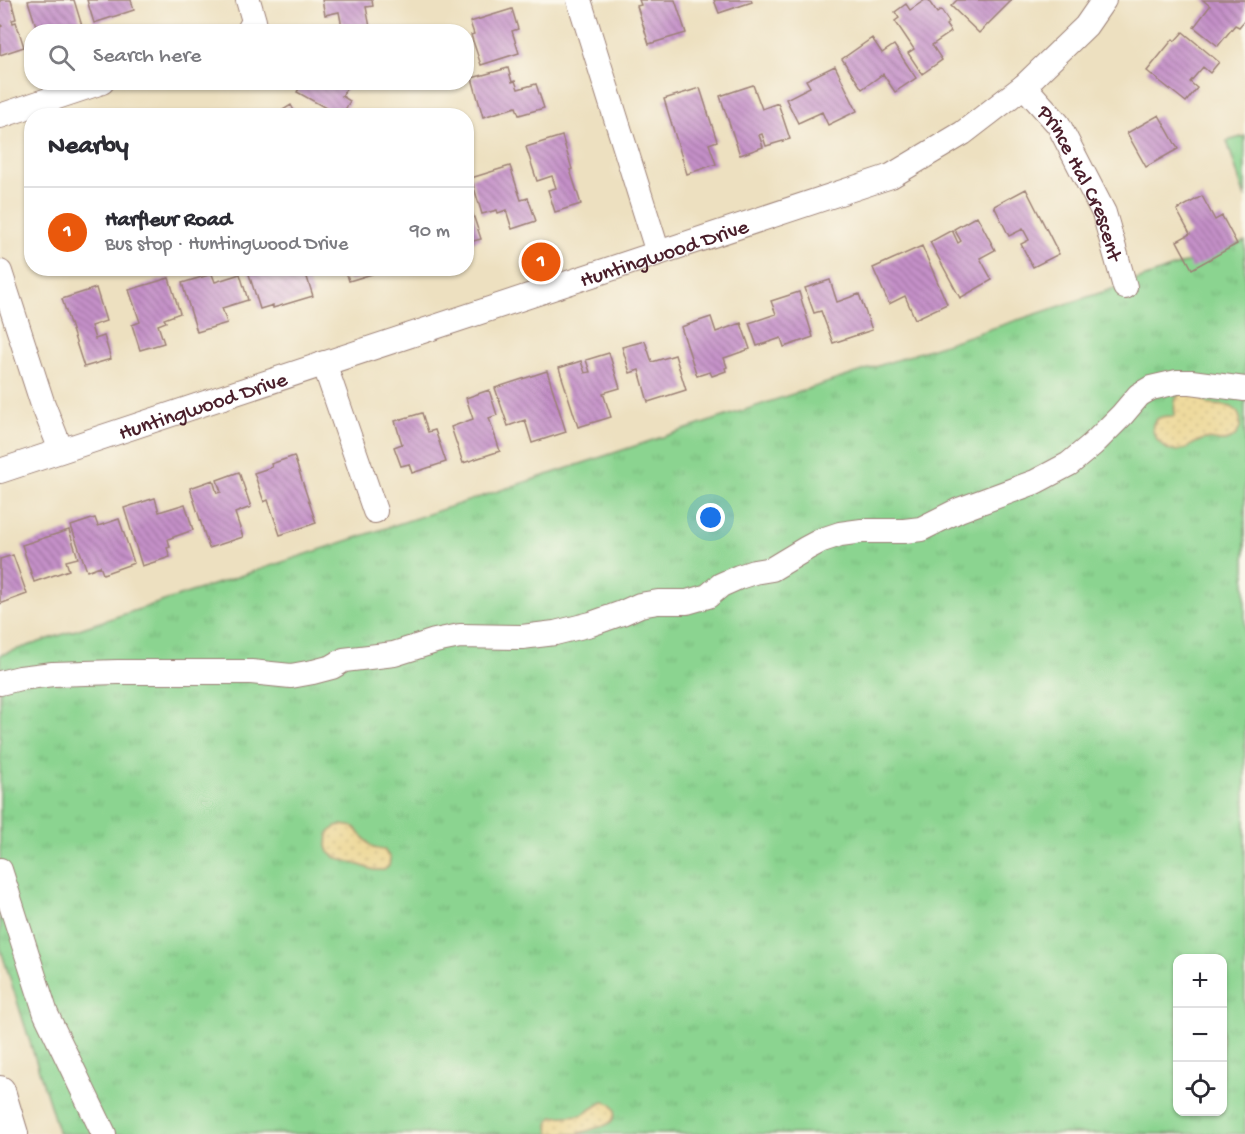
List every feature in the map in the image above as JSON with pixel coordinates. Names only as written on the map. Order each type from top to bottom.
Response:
[{"type":"main road","points":[[0,1091],[13,1134]]},
{"type":"street","points":[[248,0],[254,21],[252,24]]},
{"type":"street","points":[[579,0],[658,253]]},
{"type":"street","name":"Huntingwood Drive","points":[[0,471],[891,176],[963,133],[1024,86],[1086,26],[1104,0]]},
{"type":"street","name":"Prince Hal Crescent","points":[[1024,86],[1058,124],[1104,213],[1125,287]]},
{"type":"street","points":[[0,116],[78,90]]},
{"type":"street","points":[[0,272],[42,402],[61,450]]},
{"type":"street","points":[[324,363],[375,512]]},
{"type":"street","points":[[0,683],[53,674],[118,672],[251,672],[291,676],[332,667],[344,660],[394,654],[435,640],[460,636],[522,637],[555,633],[591,624],[640,605],[658,602],[687,602],[708,596],[721,585],[739,577],[772,569],[822,540],[840,534],[862,531],[921,529],[960,510],[1035,482],[1069,464],[1100,437],[1139,395],[1150,388],[1177,382],[1191,382],[1245,389]]},
{"type":"street","points":[[0,870],[46,1014],[104,1134]]},
{"type":"green space","points":[[1245,136],[1245,198],[1227,141]]},
{"type":"green space","points":[[1245,241],[1245,1134],[59,1134],[0,947],[0,655],[1115,288]]},
{"type":"sand","points":[[1180,393],[1192,393],[1209,404],[1235,409],[1240,418],[1240,427],[1236,435],[1224,441],[1200,440],[1175,451],[1166,448],[1155,436],[1153,426],[1159,418],[1175,414],[1175,403]]},
{"type":"sand","points":[[336,826],[354,827],[373,848],[384,850],[390,858],[389,866],[384,870],[374,870],[335,857],[329,852],[328,834]]},
{"type":"sand","points":[[605,1102],[611,1104],[615,1110],[612,1121],[606,1125],[577,1134],[550,1134],[548,1125],[553,1117],[582,1115]]},
{"type":"building","points":[[0,0],[11,0],[16,19],[12,20],[13,23],[16,22],[24,47],[0,55],[0,27],[2,26],[0,24]]},
{"type":"building","points":[[74,0],[81,24],[35,24],[28,1]]},
{"type":"building","points":[[87,0],[131,0],[134,10],[94,23]]},
{"type":"building","points":[[322,0],[372,0],[373,6],[366,7],[369,24],[341,24],[339,12],[325,15]]},
{"type":"building","points":[[639,0],[675,0],[686,33],[649,44],[637,6],[641,5]]},
{"type":"building","points":[[714,0],[751,0],[752,2],[719,13]]},
{"type":"building","points":[[928,0],[937,13],[941,10],[949,22],[946,25],[951,32],[932,45],[942,60],[922,74],[908,53],[914,49],[895,21],[899,18],[895,12],[906,4],[910,10]]},
{"type":"building","points":[[957,0],[1012,0],[979,33],[951,6]]},
{"type":"building","points":[[1203,0],[1245,0],[1245,20],[1239,27],[1235,25],[1218,46],[1194,27],[1210,6]]},
{"type":"building","points":[[512,9],[518,29],[512,31],[519,53],[481,65],[474,44],[474,24],[470,22]]},
{"type":"building","points":[[1183,32],[1219,62],[1210,73],[1203,67],[1190,82],[1197,88],[1186,102],[1147,71],[1173,39],[1175,41]]},
{"type":"building","points":[[872,38],[882,53],[894,45],[916,78],[895,92],[883,74],[862,89],[842,59]]},
{"type":"building","points":[[835,66],[857,111],[828,125],[822,112],[798,123],[786,99],[810,87],[806,80]]},
{"type":"building","points":[[508,68],[512,82],[515,81],[518,89],[536,84],[544,108],[519,115],[516,107],[483,117],[474,77]]},
{"type":"building","points":[[753,85],[762,109],[778,103],[790,139],[766,146],[762,134],[759,135],[763,147],[740,155],[720,96]]},
{"type":"building","points":[[700,88],[717,141],[709,144],[716,164],[687,174],[664,99]]},
{"type":"building","points":[[298,90],[345,90],[342,96],[350,101],[346,108],[326,108],[297,92]]},
{"type":"building","points":[[1159,115],[1178,149],[1146,167],[1127,133]]},
{"type":"building","points":[[562,136],[581,204],[555,212],[548,190],[556,188],[552,176],[537,181],[526,147]]},
{"type":"building","points":[[510,166],[521,200],[528,198],[536,221],[512,229],[506,210],[482,214],[474,188],[474,177]]},
{"type":"building","points":[[1026,189],[1059,254],[1033,267],[1021,244],[1029,240],[1023,229],[1009,236],[994,206]]},
{"type":"building","points":[[1202,196],[1215,220],[1222,216],[1237,244],[1192,269],[1177,241],[1190,234],[1177,210]]},
{"type":"building","points":[[977,216],[995,250],[980,258],[992,280],[960,298],[930,242],[952,230],[958,243],[961,241],[954,229]]},
{"type":"building","points":[[474,218],[481,239],[474,241]]},
{"type":"building","points":[[922,246],[947,304],[915,319],[905,296],[889,304],[873,268]]},
{"type":"building","points":[[205,276],[213,276],[215,282],[241,276],[248,300],[222,308],[227,323],[197,332],[182,283]]},
{"type":"building","points":[[250,276],[307,276],[313,296],[273,308],[273,305],[260,309]]},
{"type":"building","points":[[347,276],[365,276],[349,281]]},
{"type":"building","points":[[169,278],[180,313],[164,319],[166,322],[158,325],[164,343],[140,350],[132,325],[140,322],[129,290]]},
{"type":"building","points":[[830,280],[837,302],[859,294],[872,330],[833,343],[821,311],[814,313],[805,288]]},
{"type":"building","points":[[96,288],[106,321],[91,326],[95,339],[104,336],[111,359],[84,367],[62,299]]},
{"type":"building","points":[[799,292],[813,337],[784,347],[781,338],[757,346],[749,323],[776,314],[771,301]]},
{"type":"building","points":[[711,317],[716,332],[741,323],[750,349],[724,358],[726,371],[712,376],[710,372],[697,376],[681,327]]},
{"type":"building","points":[[645,341],[652,362],[675,355],[686,390],[648,402],[639,370],[630,373],[622,347]]},
{"type":"building","points":[[609,353],[620,388],[603,393],[611,417],[578,427],[559,368],[581,361],[585,373],[590,372],[586,360]]},
{"type":"building","points":[[547,371],[566,432],[532,443],[525,420],[508,426],[495,388]]},
{"type":"building","points":[[489,390],[497,415],[489,418],[500,451],[463,463],[451,427],[473,419],[466,398]]},
{"type":"building","points":[[422,413],[428,432],[435,430],[446,462],[412,473],[409,464],[401,466],[394,447],[402,444],[395,421]]},
{"type":"building","points":[[294,456],[316,523],[280,535],[268,500],[264,502],[254,473]]},
{"type":"building","points":[[239,472],[251,507],[235,513],[243,537],[209,548],[190,488],[213,480],[217,493],[221,492],[217,480]]},
{"type":"building","points":[[155,498],[159,512],[185,504],[193,530],[168,539],[170,547],[167,548],[170,557],[142,566],[124,508]]},
{"type":"building","points":[[95,518],[98,526],[119,519],[134,563],[103,574],[100,566],[87,571],[71,526]]},
{"type":"building","points":[[69,530],[78,558],[66,561],[69,570],[34,582],[22,545]]},
{"type":"building","points":[[13,555],[27,594],[0,604],[0,559]]},
{"type":"place","name":"Harfleur Road","points":[[541,262]]}]
